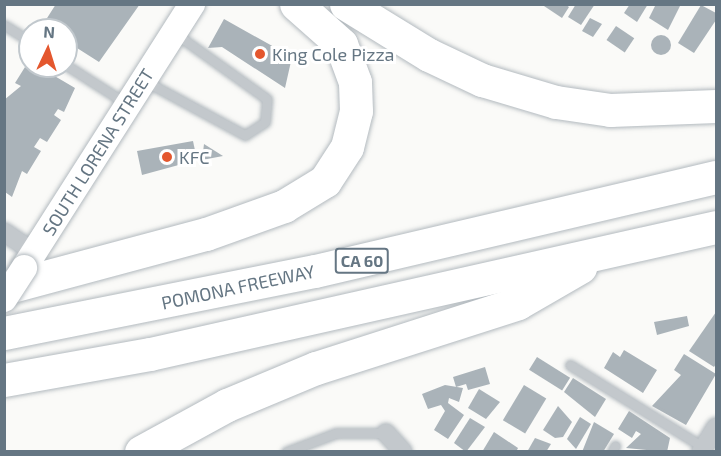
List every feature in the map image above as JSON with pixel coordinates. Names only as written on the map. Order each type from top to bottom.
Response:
[{"type":"highway","points":[[21,269],[206,234],[284,206],[324,181],[347,147],[356,111],[355,82],[340,44],[296,4]]},
{"type":"highway","points":[[346,4],[429,55],[482,80],[556,102],[610,110],[717,106]]},
{"type":"highway","name":"POMONA FREEWAY","points":[[4,333],[315,271],[717,177]]},
{"type":"highway","name":"CA 60","points":[[4,380],[150,354],[717,227]]},
{"type":"highway","points":[[141,452],[227,405],[316,368],[518,303],[607,251]]},
{"type":"main road","name":"SOUTH LORENA STREET","points":[[4,299],[192,4]]},
{"type":"street","points":[[4,232],[21,269]]},
{"type":"street","points":[[705,450],[717,427]]},
{"type":"street","points":[[386,433],[404,452]]},
{"type":"lane","points":[[4,25],[18,34]]},
{"type":"lane","points":[[144,80],[245,135],[265,122],[267,99],[174,33]]},
{"type":"lane","points":[[78,73],[128,105]]},
{"type":"lane","points":[[570,365],[705,450]]},
{"type":"lane","points":[[286,452],[336,433],[386,433]]},
{"type":"building","points":[[56,4],[140,4],[99,62],[78,49],[78,18],[47,18]]},
{"type":"building","points":[[541,4],[565,4],[569,7],[562,18]]},
{"type":"building","points":[[576,4],[595,4],[581,25],[568,17]]},
{"type":"building","points":[[630,4],[648,4],[637,22],[624,13]]},
{"type":"building","points":[[656,4],[681,4],[668,30],[649,18]]},
{"type":"building","points":[[701,5],[716,13],[716,20],[694,53],[678,43]]},
{"type":"building","points":[[590,18],[602,24],[593,37],[582,31]]},
{"type":"building","name":"King Cole Pizza","points":[[224,19],[292,57],[285,88],[222,47],[208,48]]},
{"type":"building","points":[[616,26],[634,38],[625,52],[606,40]]},
{"type":"building","points":[[661,35],[668,38],[671,45],[668,52],[661,55],[654,52],[651,45],[654,38]]},
{"type":"building","points":[[18,78],[58,78],[75,88],[64,112],[58,109],[54,115],[61,120],[47,142],[40,138],[34,147],[41,151],[27,174],[22,171],[12,197],[5,192],[4,100],[21,86],[15,83]]},
{"type":"building","name":"KFC","points":[[193,141],[197,160],[142,175],[137,151]]},
{"type":"building","points":[[204,144],[223,156],[202,160]]},
{"type":"building","points":[[716,312],[716,364],[714,367],[689,351]]},
{"type":"building","points":[[687,316],[689,326],[657,335],[654,322]]},
{"type":"building","points":[[624,350],[657,370],[643,393],[604,368],[613,352],[620,357]]},
{"type":"building","points":[[684,354],[716,374],[686,425],[652,406],[681,375],[674,370]]},
{"type":"building","points":[[537,357],[570,378],[562,390],[529,370]]},
{"type":"building","points":[[485,367],[490,384],[468,390],[466,384],[456,387],[453,377]]},
{"type":"building","points":[[573,378],[606,399],[595,417],[564,392]]},
{"type":"building","points":[[445,385],[463,388],[459,402],[449,398],[448,403],[464,415],[448,439],[434,430],[445,411],[441,405],[428,409],[422,394]]},
{"type":"building","points":[[524,385],[546,398],[525,434],[503,420]]},
{"type":"building","points":[[479,389],[500,402],[486,419],[468,408]]},
{"type":"building","points":[[558,406],[572,422],[563,437],[555,438],[543,430]]},
{"type":"building","points":[[629,411],[670,438],[667,452],[626,448],[641,434],[636,431],[632,438],[618,429]]},
{"type":"building","points":[[580,417],[591,424],[576,449],[567,439]]},
{"type":"building","points":[[470,418],[485,427],[466,452],[454,443]]},
{"type":"building","points":[[594,422],[614,434],[603,452],[582,452]]},
{"type":"building","points":[[494,432],[518,448],[516,452],[482,452]]},
{"type":"building","points":[[535,438],[551,444],[546,452],[527,452]]},
{"type":"place","name":"King Cole Pizza","points":[[260,54]]},
{"type":"place","name":"KFC","points":[[167,157]]}]
